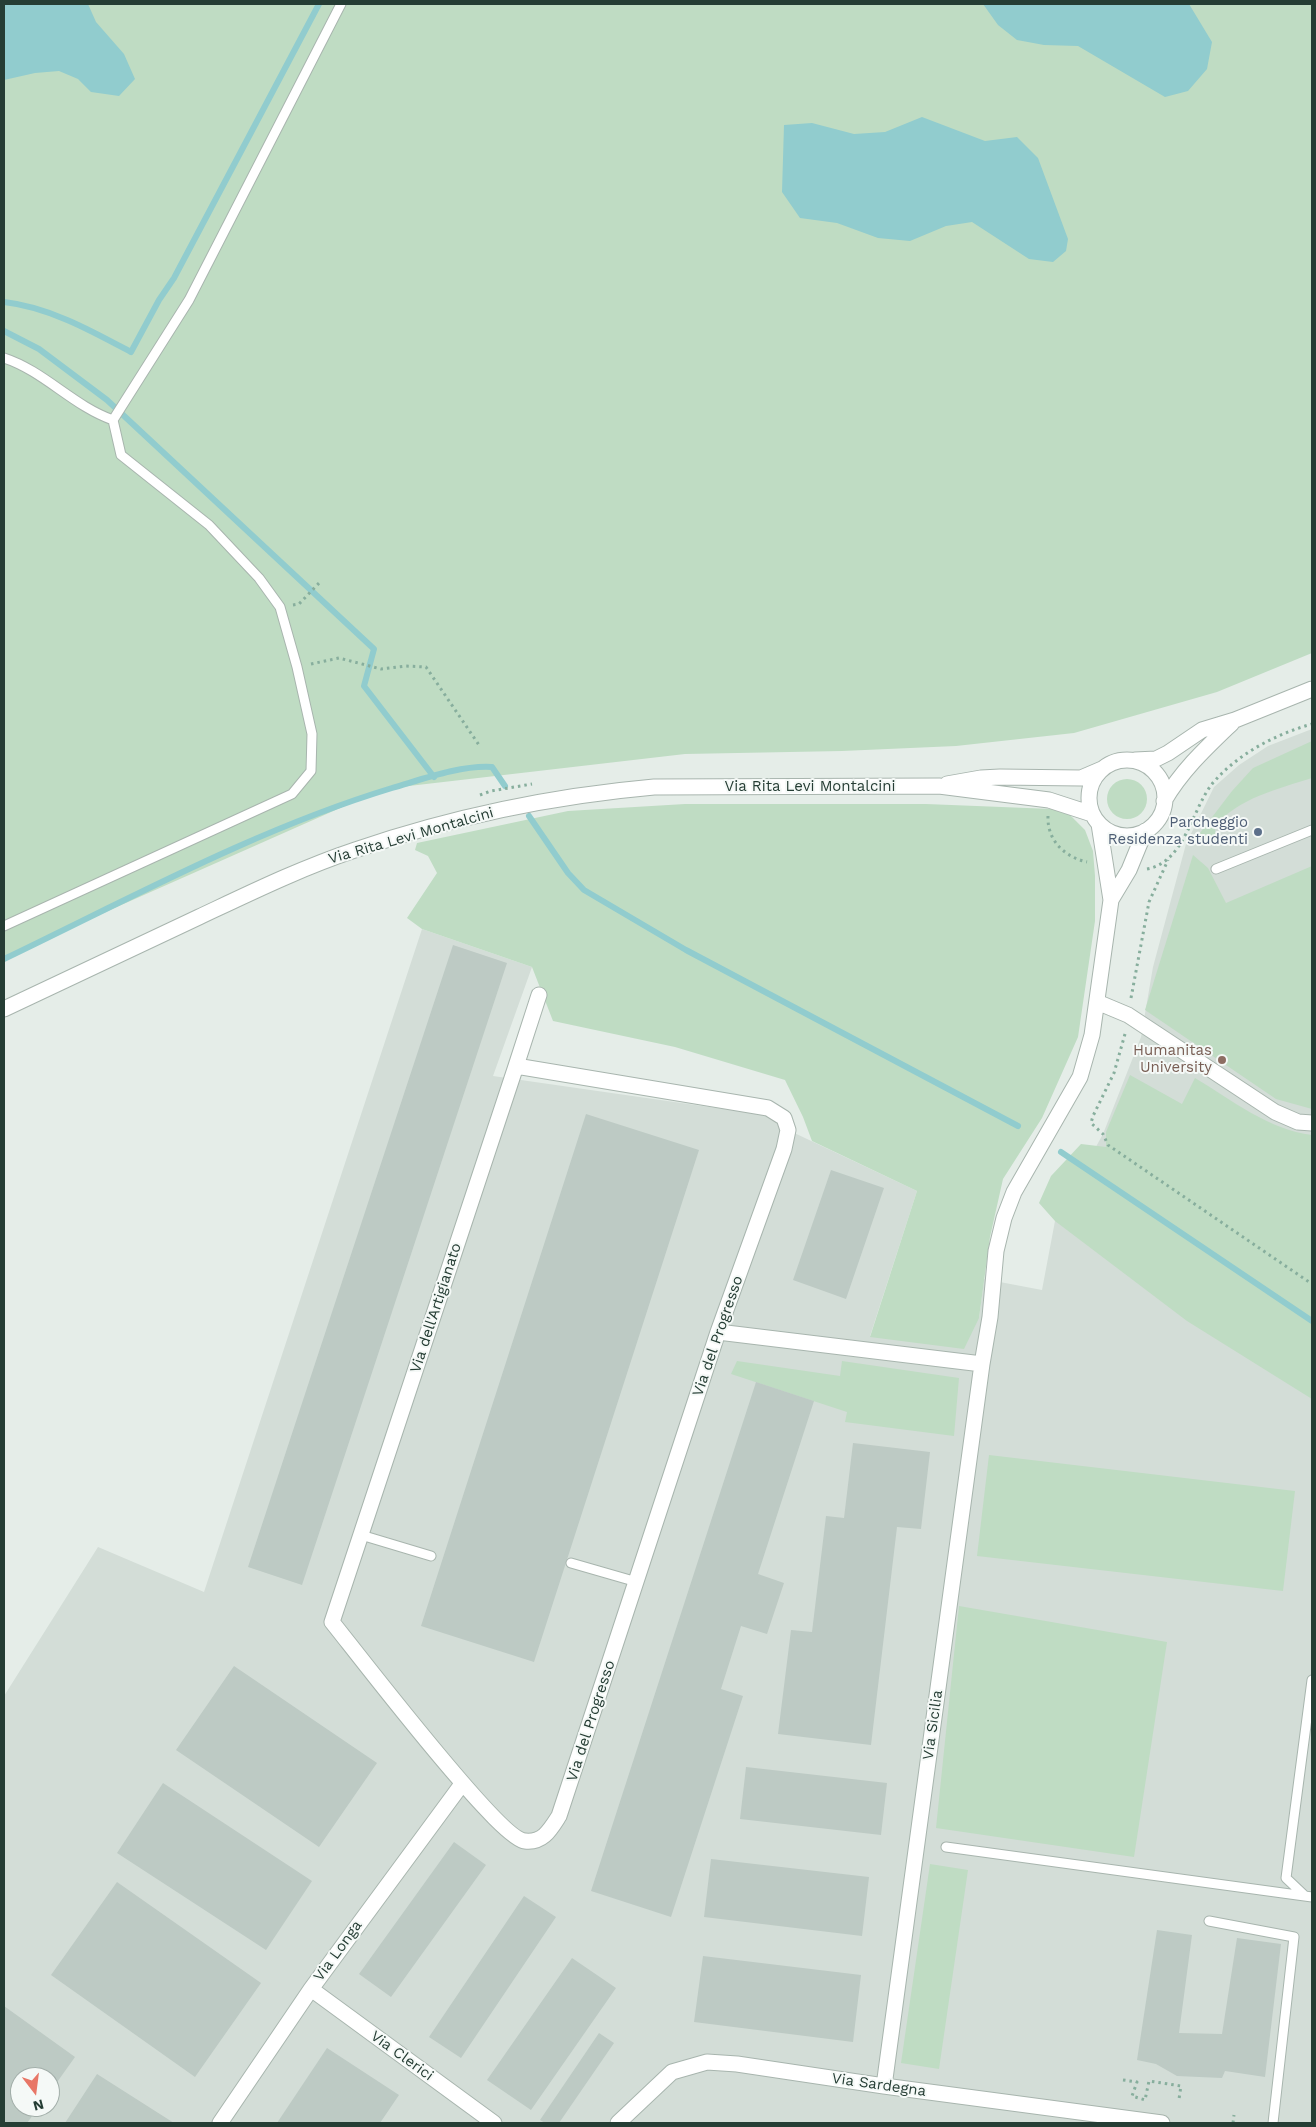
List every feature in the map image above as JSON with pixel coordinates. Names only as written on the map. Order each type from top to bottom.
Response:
[{"type":"street","name":"Via Rita Levi Montalcini","points":[[939,786],[980,778],[1035,776],[1081,778],[1114,763],[1156,759],[1202,730],[1235,720],[1312,689]]},
{"type":"street","name":"Via Rita Levi Montalcini","points":[[4,1008],[290,875],[354,850],[464,817],[544,801],[608,791],[654,787],[939,786],[1049,800],[1096,819],[1109,832],[1121,836],[1133,836],[1155,824],[1162,813],[1164,801],[1178,780],[1196,758],[1235,720]]},
{"type":"street","points":[[1126,761],[1138,762],[1149,768],[1158,777],[1163,789],[1164,801]]},
{"type":"street","points":[[1103,769],[1094,778],[1089,802],[1096,819],[1111,900]]},
{"type":"street","points":[[1111,900],[1129,870],[1145,831]]},
{"type":"street","name":"Via Sicilia","points":[[884,2086],[982,1364],[990,1317],[996,1251],[1004,1218],[1014,1192],[1080,1078],[1092,1035],[1111,900]]},
{"type":"street","name":"Via dell'Artigianato","points":[[332,1622],[540,995]]},
{"type":"street","points":[[1097,1002],[1128,1014],[1275,1112],[1298,1122],[1312,1123]]},
{"type":"street","name":"Via del Progresso","points":[[332,1622],[462,1784],[509,1832],[523,1842],[538,1841],[550,1832],[559,1816],[718,1332],[784,1149],[788,1130],[784,1118],[768,1108],[516,1066]]},
{"type":"street","points":[[718,1332],[982,1364]]},
{"type":"street","name":"Via Longa","points":[[220,2123],[310,1989],[462,1784]]},
{"type":"street","name":"Via Clerici","points":[[310,1989],[494,2123]]},
{"type":"street","name":"Via Sardegna","points":[[618,2123],[672,2072],[707,2062],[737,2064],[884,2086],[1162,2123]]},
{"type":"lane","points":[[4,926],[292,794],[311,771],[312,734],[297,667],[280,607],[259,578],[209,525],[121,455],[112,420],[189,300],[341,4]]},
{"type":"lane","points":[[4,358],[20,363],[95,414],[112,420]]},
{"type":"lane","points":[[1216,868],[1312,830]]},
{"type":"lane","points":[[361,1535],[431,1556]]},
{"type":"lane","points":[[571,1563],[637,1582]]},
{"type":"lane","points":[[1309,1897],[1286,1878],[1312,1680]]},
{"type":"lane","points":[[946,1847],[1309,1897]]},
{"type":"lane","points":[[1209,1921],[1294,1937],[1273,2123]]},
{"type":"path","points":[[306,597],[321,581]]},
{"type":"path","points":[[297,667],[339,658],[381,669],[406,666],[426,667],[479,745]]},
{"type":"path","points":[[491,791],[520,785]]},
{"type":"path","points":[[1168,860],[1149,902],[1125,1037],[1114,1073],[1092,1116],[1091,1123],[1103,1134],[1108,1145],[1312,1284]]},
{"type":"path","points":[[1123,2080],[1137,2082],[1132,2096],[1144,2100],[1149,2081],[1181,2086],[1179,2099]]},
{"type":"path","points":[[1233,2123],[1234,2115]]},
{"type":"shaded area","points":[[1312,729],[1312,2123],[4,2123],[4,1696],[98,1547],[204,1592],[422,929],[532,967],[493,1076],[765,1115],[788,1130],[917,1191],[870,1336],[979,1318],[984,1279],[1042,1290],[1055,1221],[1103,1134],[1141,1037],[1153,967],[1186,844],[1214,787],[1239,765],[1268,746]]},
{"type":"green space","points":[[4,4],[1312,4],[1312,653],[1217,692],[1074,733],[956,746],[842,751],[685,754],[383,789],[4,957]]},
{"type":"green space","points":[[1312,741],[1312,778],[1272,791],[1247,802],[1224,817],[1214,827],[1218,840],[1205,840],[1200,833],[1232,791],[1253,768]]},
{"type":"green space","points":[[1127,779],[1141,785],[1147,799],[1141,813],[1127,819],[1113,813],[1107,799],[1113,785]]},
{"type":"green space","points":[[685,804],[926,804],[1052,809],[1070,815],[1085,830],[1093,851],[1095,921],[1078,1037],[1042,1118],[1003,1179],[990,1237],[979,1318],[964,1349],[870,1337],[917,1191],[812,1141],[785,1080],[675,1047],[553,1021],[532,967],[422,929],[407,918],[437,873],[428,856],[415,850],[417,843],[568,811]]},
{"type":"green space","points":[[1193,855],[1208,868],[1226,903],[1312,866],[1312,1109],[1276,1099],[1145,1010]]},
{"type":"green space","points":[[1130,1075],[1182,1104],[1195,1078],[1266,1121],[1296,1132],[1312,1135],[1312,1399],[1187,1321],[1055,1221],[1039,1203],[1051,1176],[1081,1144],[1106,1147],[1106,1132]]},
{"type":"green space","points":[[737,1361],[840,1376],[842,1361],[959,1378],[954,1436],[845,1422],[847,1412],[731,1374]]},
{"type":"green space","points":[[989,1455],[1295,1491],[1283,1591],[977,1556]]},
{"type":"green space","points":[[959,1606],[1167,1642],[1134,1857],[936,1828]]},
{"type":"green space","points":[[930,1864],[968,1870],[939,2069],[901,2063]]},
{"type":"water","points":[[4,4],[88,4],[96,22],[124,54],[135,79],[119,96],[91,92],[78,79],[59,71],[35,73],[4,80]]},
{"type":"water","points":[[983,4],[1189,4],[1212,42],[1207,69],[1188,91],[1165,97],[1078,46],[1044,45],[1017,40],[998,25]]},
{"type":"water","points":[[922,117],[985,141],[1017,137],[1038,158],[1068,239],[1066,251],[1053,262],[1029,259],[972,222],[946,226],[910,241],[878,238],[837,223],[800,218],[782,192],[784,125],[812,123],[854,134],[885,132]]},
{"type":"building","points":[[453,945],[507,963],[302,1585],[248,1567]]},
{"type":"building","points":[[586,1114],[699,1150],[534,1662],[421,1626]]},
{"type":"building","points":[[831,1170],[884,1188],[846,1299],[793,1280]]},
{"type":"building","points":[[756,1382],[814,1401],[758,1574],[784,1583],[767,1634],[741,1626],[721,1689],[743,1696],[671,1917],[591,1891]]},
{"type":"building","points":[[853,1443],[930,1452],[921,1529],[897,1527],[871,1745],[778,1734],[791,1630],[812,1632],[826,1516],[844,1518]]},
{"type":"building","points":[[234,1666],[377,1763],[319,1847],[176,1750]]},
{"type":"building","points":[[746,1767],[887,1783],[881,1835],[740,1819]]},
{"type":"building","points":[[163,1783],[312,1881],[266,1950],[117,1853]]},
{"type":"building","points":[[454,1842],[486,1865],[391,1997],[359,1974]]},
{"type":"building","points":[[711,1859],[869,1877],[862,1936],[704,1917]]},
{"type":"building","points":[[117,1882],[261,1983],[195,2077],[51,1975]]},
{"type":"building","points":[[524,1896],[556,1917],[461,2058],[429,2037]]},
{"type":"building","points":[[1157,1930],[1192,1935],[1179,2033],[1222,2034],[1237,1938],[1281,1944],[1265,2077],[1225,2071],[1222,2078],[1177,2076],[1156,2064],[1137,2060]]},
{"type":"building","points":[[703,1956],[861,1975],[853,2042],[694,2022]]},
{"type":"building","points":[[572,1958],[616,1988],[531,2110],[487,2080]]},
{"type":"building","points":[[4,2006],[75,2057],[60,2078],[60,2067],[10,2067],[10,2117],[32,2117],[27,2123],[4,2123]]},
{"type":"building","points":[[599,2033],[614,2043],[559,2123],[545,2123],[540,2120]]},
{"type":"building","points":[[327,2048],[399,2095],[380,2123],[277,2123]]},
{"type":"building","points":[[97,2074],[174,2123],[65,2123]]},
{"type":"waterway","points":[[4,302],[54,314],[86,328],[131,352],[159,300],[174,278],[319,4]]},
{"type":"waterway","points":[[4,331],[39,349],[107,400],[374,649],[364,686],[434,777]]},
{"type":"waterway","points":[[4,959],[243,844],[292,823],[342,805],[429,777],[468,768],[492,767],[505,786]]},
{"type":"waterway","points":[[529,816],[568,873],[584,890],[686,950],[1018,1126]]},
{"type":"waterway","points":[[1061,1152],[1312,1321]]},
{"type":"place","name":"Parcheggio Residenza studenti","points":[[1258,832]]},
{"type":"place","name":"Humanitas University","points":[[1222,1060]]}]
